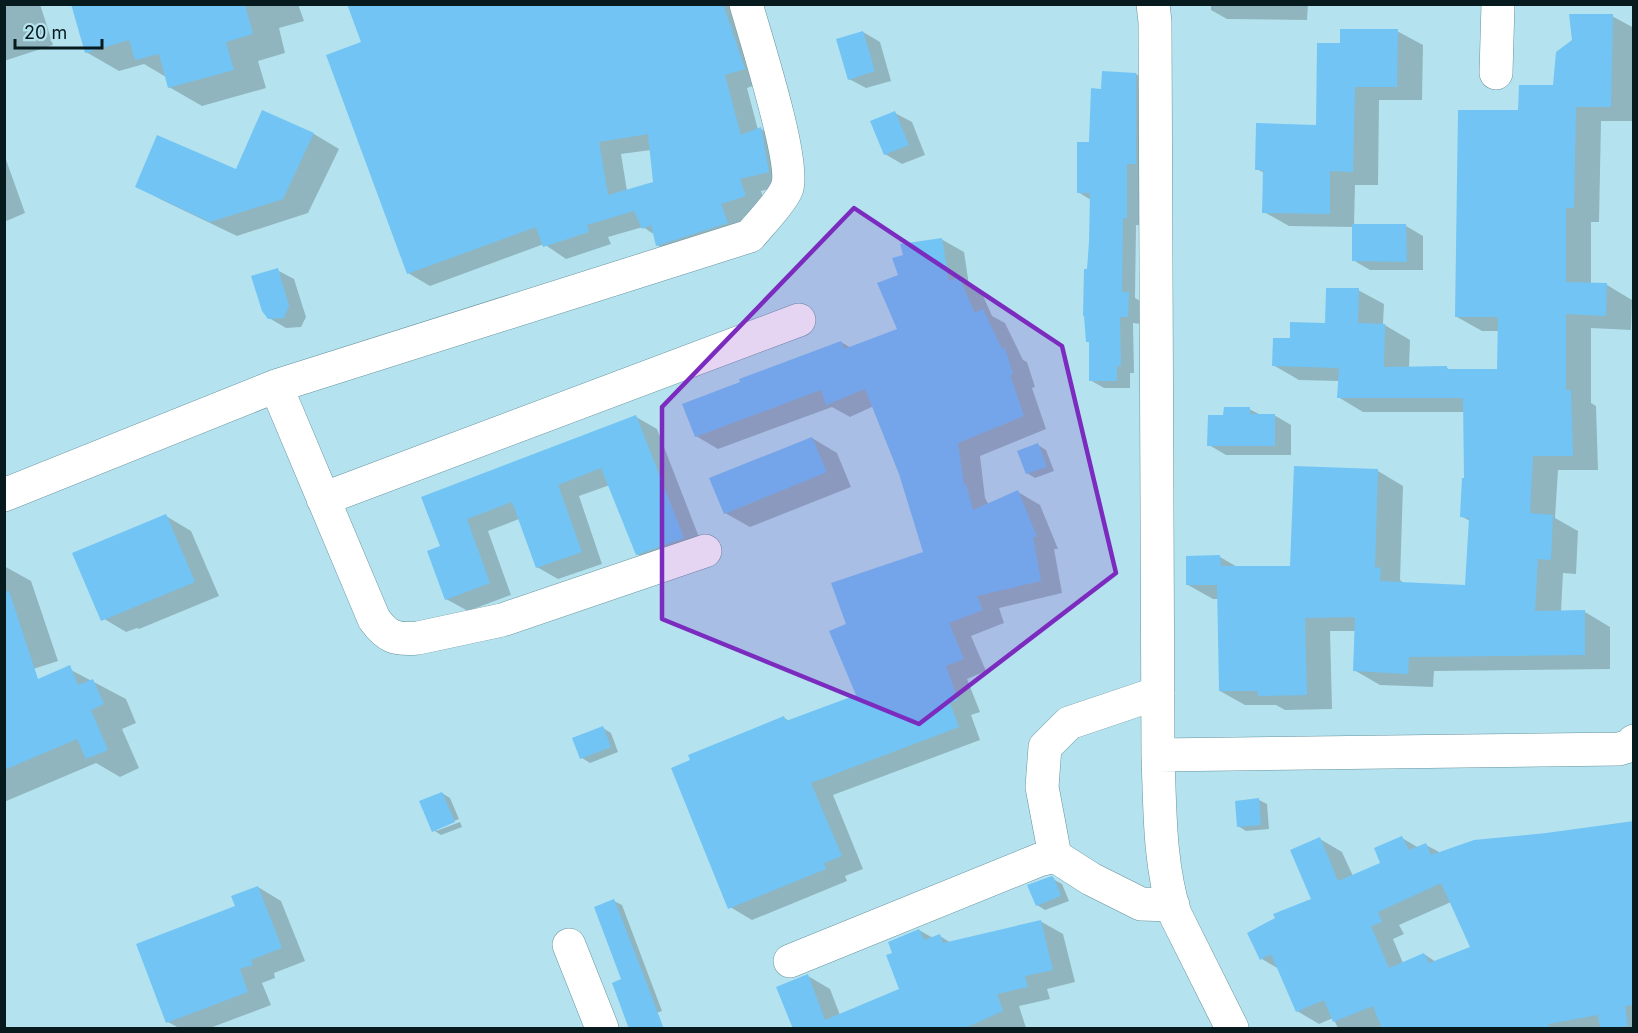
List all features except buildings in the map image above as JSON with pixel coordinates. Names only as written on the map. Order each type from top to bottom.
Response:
[{"type":"street","points":[[4,495],[276,386],[750,236],[787,188],[787,168],[783,142],[746,4]]},
{"type":"street","points":[[1153,4],[1155,34],[1158,755],[1162,849],[1173,905],[1232,1029]]},
{"type":"street","points":[[1496,73],[1498,4]]},
{"type":"street","points":[[323,499],[799,320]]},
{"type":"street","points":[[276,386],[374,619],[382,630],[392,637],[404,640],[502,620],[705,550]]},
{"type":"street","points":[[1158,693],[1069,723],[1045,747],[1042,787],[1055,856],[1091,879],[1141,904],[1173,905]]},
{"type":"street","points":[[1158,755],[1619,749],[1629,746],[1634,741]]},
{"type":"street","points":[[790,961],[1055,856]]},
{"type":"street","points":[[569,945],[602,1029]]},
{"type":"highlighted area","points":[[854,208],[1062,346],[1116,573],[919,724],[662,619],[662,407]]}]
